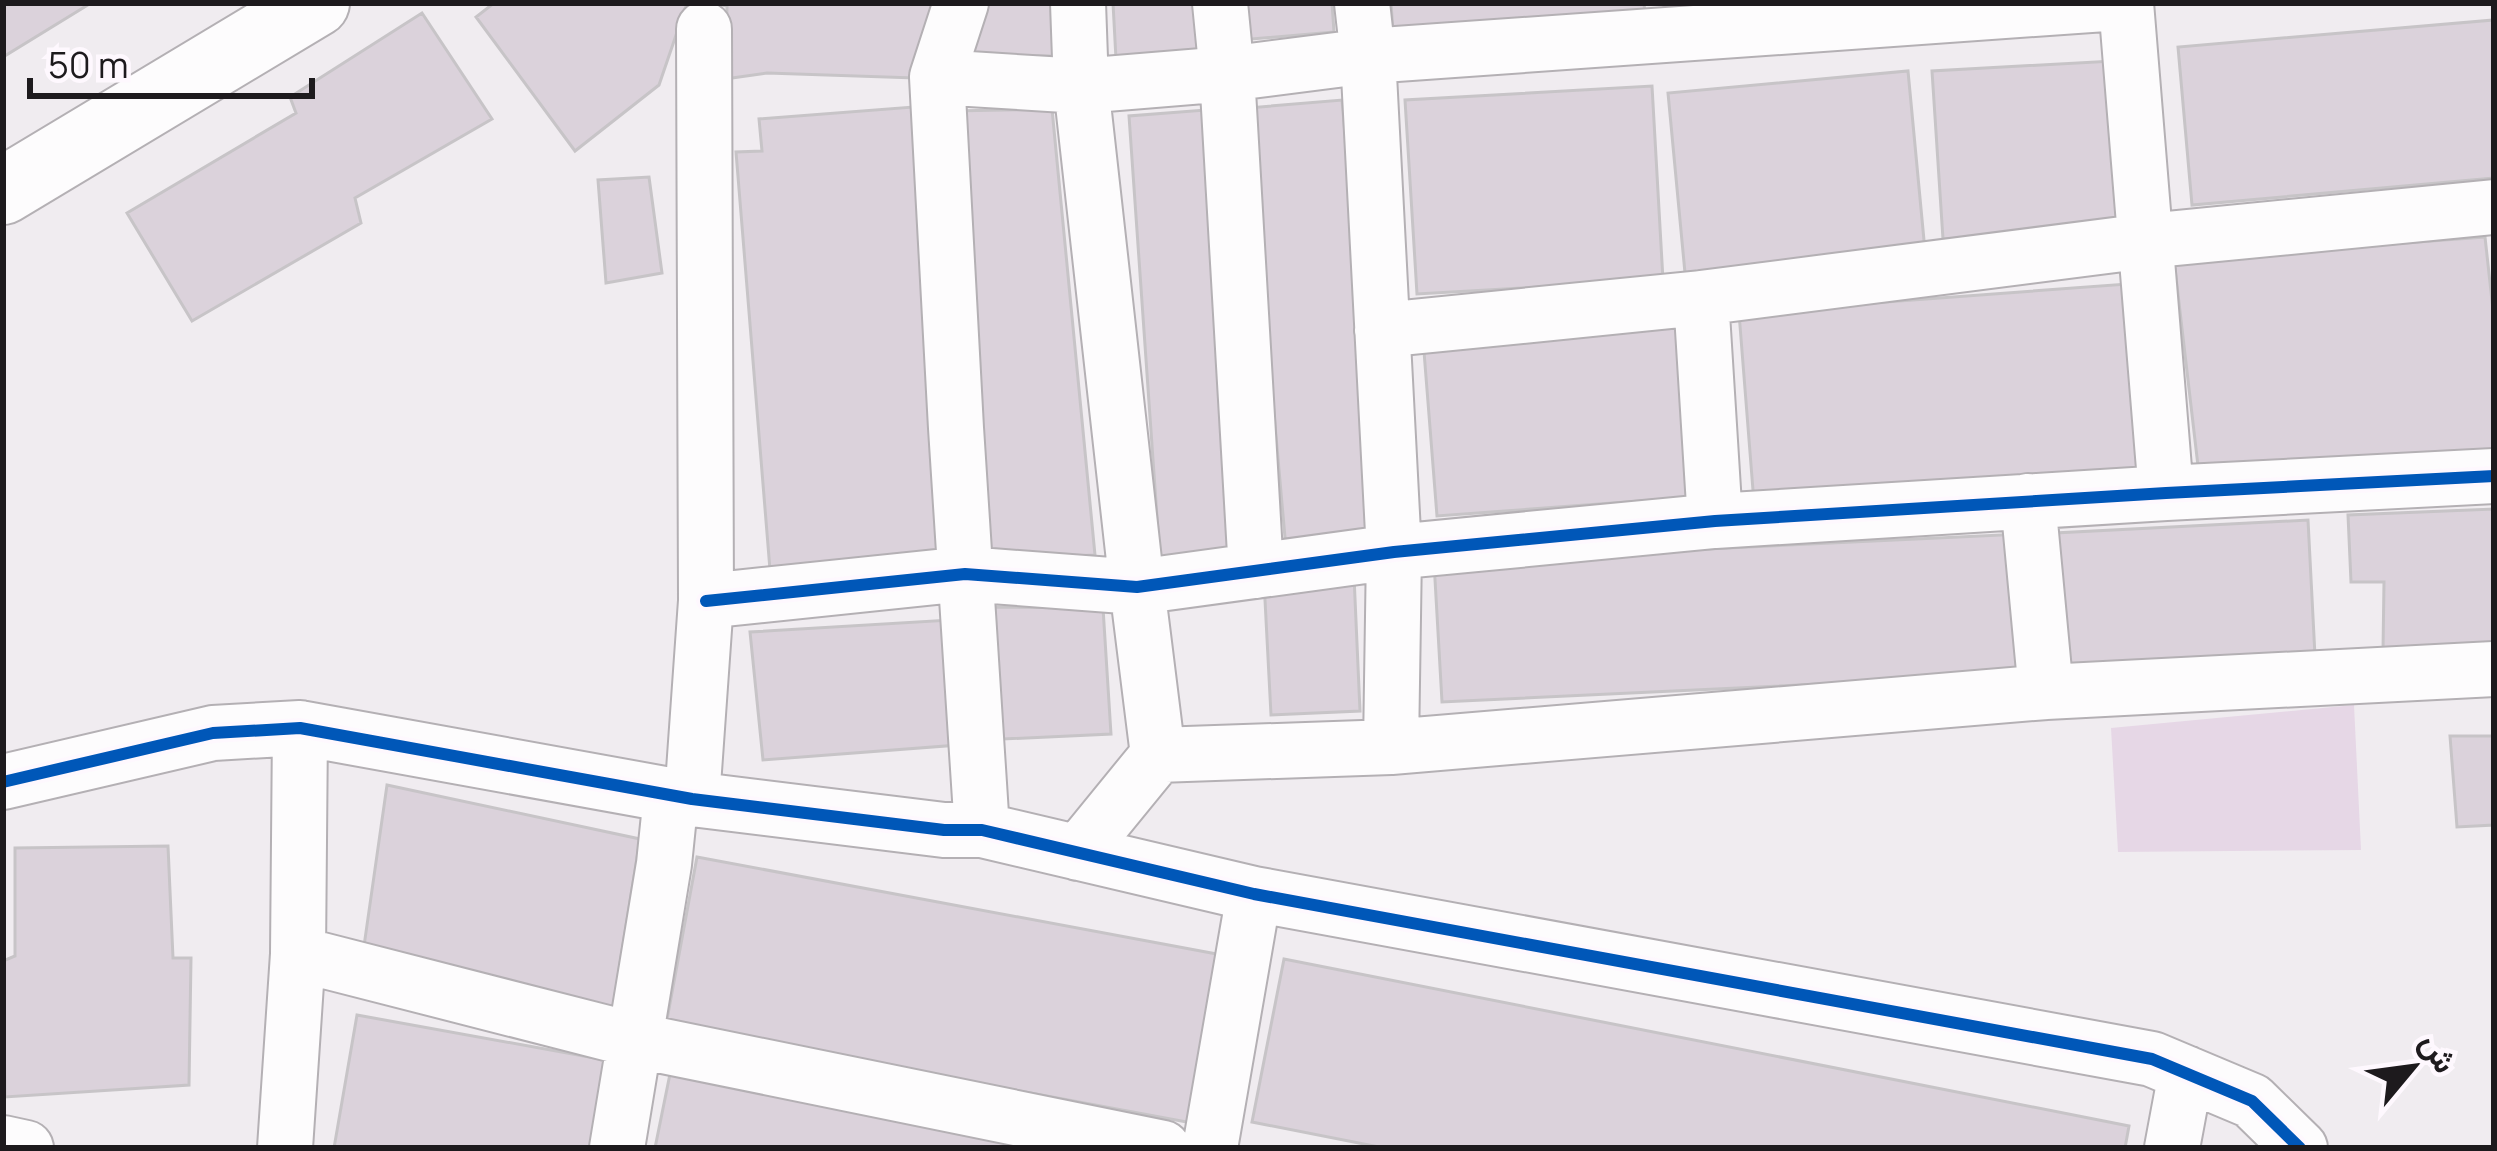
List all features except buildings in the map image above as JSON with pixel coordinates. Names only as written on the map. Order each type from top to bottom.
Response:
[{"type":"main road","points":[[3,191],[316,3]]},
{"type":"street","points":[[961,3],[937,77],[982,830]]},
{"type":"street","points":[[1078,3],[1081,86],[1159,755],[1078,853]]},
{"type":"street","points":[[1220,3],[1256,571]]},
{"type":"street","points":[[937,77],[1081,86],[1227,74],[1365,29],[2122,3],[2166,493]]},
{"type":"street","points":[[617,1148],[664,864],[681,798],[706,601],[704,29]]},
{"type":"street","points":[[1365,29],[1394,552],[1391,747]]},
{"type":"street","points":[[1382,331],[1701,298],[2146,241],[2494,207]]},
{"type":"street","points":[[1701,298],[1715,521]]},
{"type":"street","points":[[706,601],[965,574],[1136,587],[1394,552],[1715,521],[2494,476]]},
{"type":"street","points":[[2028,501],[2046,692]]},
{"type":"street","points":[[1159,755],[1391,747],[2046,692],[2494,670]]},
{"type":"street","points":[[284,1148],[298,954],[300,728]]},
{"type":"street","points":[[3,782],[213,734],[300,728],[681,798],[944,830],[982,830],[1254,894],[2152,1059],[2252,1101],[2300,1148]]},
{"type":"street","points":[[1210,1148],[1254,894]]},
{"type":"street","points":[[298,954],[634,1040],[1163,1148]]},
{"type":"street","points":[[2172,1148],[2186,1073]]},
{"type":"street","points":[[3,1143],[26,1148]]},
{"type":"shaded area","points":[[2354,705],[2361,850],[2118,852],[2111,728]]},
{"type":"cycle path","points":[[706,601],[965,574],[1137,587],[1394,552],[1715,521],[2494,476]]},
{"type":"cycle path","points":[[3,782],[213,733],[300,728],[692,799],[944,830],[982,830],[1254,894],[2152,1059],[2252,1101],[2300,1148]]}]
